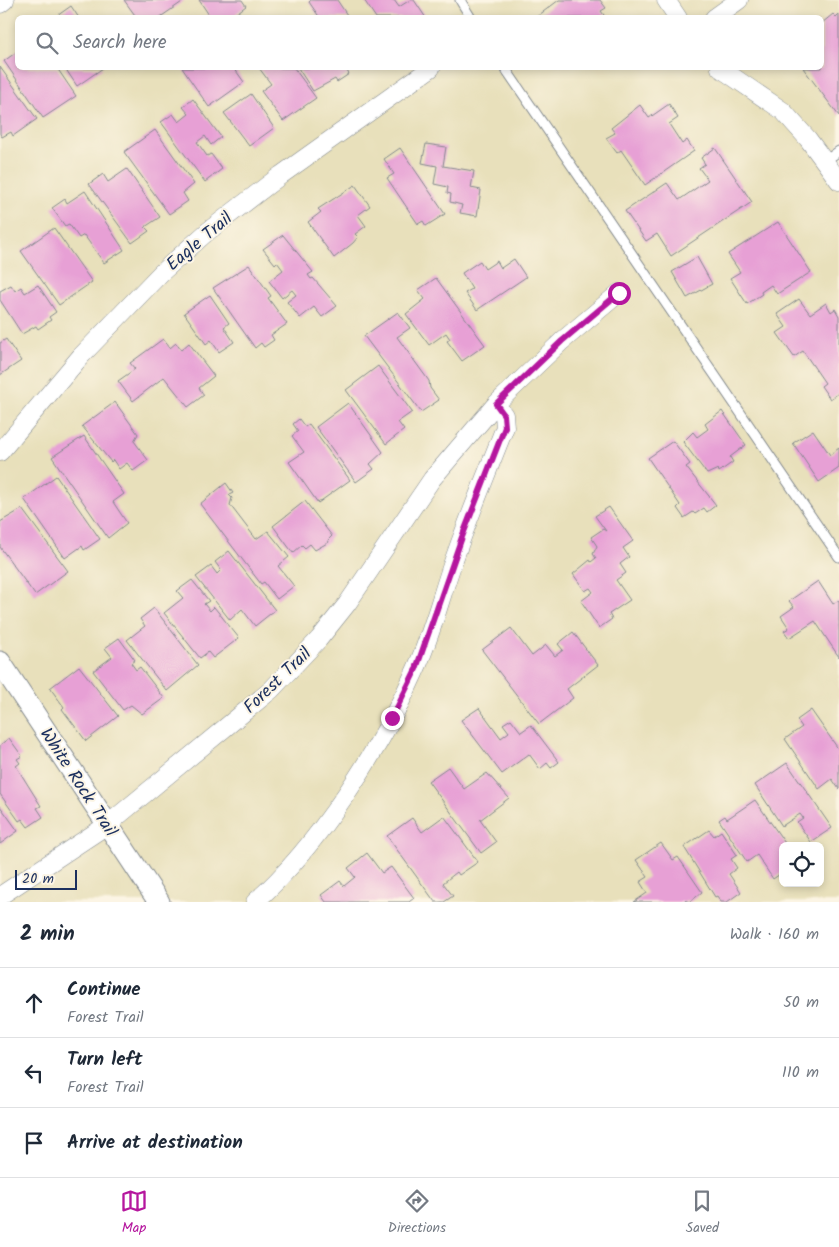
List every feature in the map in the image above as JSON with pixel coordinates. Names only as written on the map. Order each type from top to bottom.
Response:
[{"type":"street","points":[[0,4],[4,0]]},
{"type":"street","points":[[666,0],[676,15]]},
{"type":"street","points":[[718,15],[739,0]]},
{"type":"street","name":"Eagle Trail","points":[[0,452],[81,356],[160,273],[207,232],[281,175],[428,70]]},
{"type":"street","points":[[723,70],[783,111],[832,156],[839,181]]},
{"type":"street","name":"Forest Trail","points":[[0,896],[107,825],[271,690],[319,639],[347,604],[432,479],[496,404],[562,341],[619,293]]},
{"type":"street","points":[[255,902],[319,830],[362,768],[416,669],[462,537],[505,427],[504,415],[496,404]]},
{"type":"street","name":"White Rock Trail","points":[[0,662],[159,902]]},
{"type":"lane","points":[[460,0],[469,15]]},
{"type":"lane","points":[[506,70],[839,557]]},
{"type":"building","points":[[124,0],[185,0],[163,15],[135,15]]},
{"type":"building","points":[[199,0],[242,0],[246,6],[234,15],[209,15]]},
{"type":"building","points":[[311,0],[337,0],[347,15],[318,15],[309,2]]},
{"type":"building","points":[[364,0],[394,0],[399,7],[410,0],[414,0],[424,15],[374,15]]},
{"type":"building","points":[[559,0],[600,0],[606,8],[601,11],[604,15],[539,15]]},
{"type":"building","points":[[71,6],[77,15],[58,15]]},
{"type":"building","points":[[833,14],[836,17],[839,14],[839,116],[804,70],[824,70],[824,21]]},
{"type":"building","points":[[15,53],[15,70],[58,70],[76,96],[43,118],[4,61]]},
{"type":"building","points":[[0,67],[37,119],[13,136],[11,132],[2,137],[0,134]]},
{"type":"building","points":[[66,70],[100,70],[77,86]]},
{"type":"building","points":[[183,70],[235,70],[244,82],[209,107]]},
{"type":"building","points":[[260,70],[295,70],[316,98],[283,121],[261,91],[271,84]]},
{"type":"building","points":[[299,70],[346,70],[349,74],[337,82],[335,79],[313,91]]},
{"type":"building","points":[[251,94],[274,128],[249,146],[224,113]]},
{"type":"building","points":[[193,99],[221,137],[211,145],[205,136],[197,142],[207,156],[211,154],[222,169],[205,182],[161,122],[173,114],[179,122],[189,114],[183,107]]},
{"type":"building","points":[[669,104],[678,118],[669,124],[682,144],[687,140],[694,151],[645,185],[621,150],[617,153],[606,138],[615,133],[611,128],[640,105],[649,118]]},
{"type":"building","points":[[155,130],[194,184],[183,193],[188,201],[169,214],[124,152]]},
{"type":"building","points":[[426,144],[446,147],[443,166],[474,171],[471,188],[481,190],[477,216],[460,213],[462,205],[450,202],[451,194],[447,193],[448,187],[434,184],[437,166],[422,163]]},
{"type":"building","points":[[400,148],[445,214],[426,226],[423,221],[418,224],[387,178],[394,174],[384,159]]},
{"type":"building","points":[[715,148],[752,202],[671,256],[657,234],[646,241],[625,211],[667,183],[679,200],[708,180],[699,168],[705,164],[701,158]]},
{"type":"building","points":[[127,169],[160,217],[145,227],[149,231],[132,243],[89,184],[103,174],[108,182]]},
{"type":"building","points":[[355,185],[370,206],[358,215],[366,226],[355,234],[358,237],[353,243],[334,258],[308,222],[321,212],[318,209]]},
{"type":"building","points":[[85,191],[124,250],[104,263],[84,235],[79,238],[69,224],[65,226],[52,208],[65,199],[67,203]]},
{"type":"building","points":[[778,222],[811,272],[777,294],[771,285],[747,304],[730,278],[740,272],[728,254]]},
{"type":"building","points":[[54,228],[92,282],[59,305],[21,251]]},
{"type":"building","points":[[283,235],[313,272],[308,275],[311,279],[313,278],[337,306],[322,317],[314,307],[300,318],[287,302],[296,295],[292,290],[282,298],[269,281],[283,270],[277,262],[275,264],[263,249]]},
{"type":"building","points":[[697,257],[712,284],[687,298],[672,272]]},
{"type":"building","points":[[514,259],[526,277],[477,310],[465,293],[472,289],[462,273],[480,261],[485,269],[497,261],[501,268]]},
{"type":"building","points":[[249,265],[271,296],[268,298],[287,324],[271,335],[274,340],[264,347],[261,343],[255,348],[213,288]]},
{"type":"building","points":[[436,278],[485,345],[462,361],[447,341],[450,339],[446,333],[429,345],[406,314],[425,299],[418,290]]},
{"type":"building","points":[[11,285],[15,291],[21,287],[25,293],[38,285],[56,312],[49,317],[51,320],[38,329],[36,326],[22,334],[0,300],[0,291]]},
{"type":"building","points":[[210,295],[229,323],[224,327],[234,342],[219,352],[211,340],[206,344],[184,313]]},
{"type":"building","points":[[799,299],[810,314],[826,303],[831,312],[835,309],[839,316],[839,393],[830,399],[821,386],[825,383],[803,351],[794,357],[777,333],[786,327],[777,314]]},
{"type":"building","points":[[398,312],[410,328],[397,337],[429,381],[430,388],[439,400],[421,412],[364,336]]},
{"type":"building","points":[[6,339],[21,361],[0,375],[0,343]]},
{"type":"building","points":[[163,339],[170,348],[176,343],[181,350],[189,343],[214,376],[199,388],[204,395],[188,407],[164,377],[133,401],[118,381],[135,369],[130,363]]},
{"type":"building","points":[[378,366],[412,412],[398,422],[404,430],[386,444],[346,390]]},
{"type":"building","points":[[115,402],[138,434],[134,441],[148,460],[133,471],[127,463],[119,469],[113,460],[111,462],[82,426]]},
{"type":"building","points":[[348,403],[383,452],[370,464],[374,469],[356,482],[316,427]]},
{"type":"building","points":[[722,411],[746,445],[730,457],[733,462],[719,472],[718,469],[707,474],[683,442],[693,432],[697,437],[708,429],[705,424]]},
{"type":"building","points":[[299,419],[305,427],[309,424],[350,480],[318,503],[289,462],[304,452],[292,436],[298,431],[293,424]]},
{"type":"building","points":[[813,430],[830,455],[839,448],[839,468],[819,482],[793,443]]},
{"type":"building","points":[[84,436],[124,494],[113,502],[127,523],[108,538],[52,457]]},
{"type":"building","points":[[673,441],[690,464],[686,467],[716,505],[707,512],[704,508],[684,518],[677,508],[680,505],[648,458]]},
{"type":"building","points":[[56,476],[100,539],[84,550],[82,546],[65,558],[24,499]]},
{"type":"building","points":[[226,483],[233,493],[229,495],[232,498],[230,505],[256,539],[268,531],[289,557],[278,566],[294,586],[277,599],[264,582],[261,584],[200,504]]},
{"type":"building","points":[[305,501],[332,536],[328,540],[329,542],[315,550],[310,544],[305,548],[302,545],[293,553],[273,526]]},
{"type":"building","points":[[609,507],[633,541],[623,548],[629,557],[620,564],[626,573],[616,580],[630,600],[609,614],[612,619],[599,628],[581,601],[593,592],[590,588],[585,591],[573,574],[590,560],[591,562],[596,558],[593,554],[597,546],[591,537],[603,529],[606,531],[595,516]]},
{"type":"building","points":[[22,509],[68,571],[35,595],[0,547],[0,522]]},
{"type":"building","points":[[229,551],[275,610],[255,626],[242,609],[230,620],[196,577],[211,566],[217,574],[221,570],[215,562]]},
{"type":"building","points":[[192,580],[209,601],[204,604],[210,611],[214,607],[239,638],[213,658],[208,652],[200,658],[164,613],[183,598],[177,591]]},
{"type":"building","points":[[818,581],[833,604],[839,600],[839,657],[815,621],[789,638],[784,631],[789,628],[781,616],[794,607],[789,601]]},
{"type":"building","points":[[154,608],[198,665],[167,691],[127,640],[145,626],[140,619]]},
{"type":"building","points":[[511,628],[532,656],[546,645],[555,656],[563,650],[558,644],[573,632],[598,665],[567,689],[573,698],[539,724],[482,650]]},
{"type":"building","points":[[119,638],[135,660],[131,663],[136,670],[140,667],[164,698],[142,714],[131,705],[123,710],[93,671],[112,657],[105,648]]},
{"type":"building","points":[[79,666],[118,716],[86,741],[62,709],[64,707],[50,688]]},
{"type":"building","points":[[479,708],[501,738],[509,732],[503,724],[511,719],[521,732],[531,725],[559,762],[551,768],[547,763],[540,769],[529,754],[502,774],[461,720]]},
{"type":"building","points":[[811,710],[839,750],[839,789],[832,779],[819,789],[785,739],[802,727],[797,720]]},
{"type":"building","points":[[9,738],[22,756],[17,759],[20,763],[16,766],[41,806],[37,808],[43,817],[28,827],[22,819],[19,821],[0,794],[0,745]]},
{"type":"building","points":[[787,763],[832,828],[811,842],[797,822],[803,818],[800,814],[782,826],[755,785]]},
{"type":"building","points":[[448,767],[464,789],[487,773],[509,798],[480,820],[496,842],[481,853],[428,781]]},
{"type":"building","points":[[755,800],[784,842],[779,842],[779,875],[773,879],[757,855],[747,862],[719,820],[725,816],[727,819]]},
{"type":"building","points":[[0,806],[18,831],[0,844]]},
{"type":"building","points":[[444,816],[478,862],[459,875],[457,872],[443,883],[453,896],[444,902],[435,902],[387,836],[412,818],[422,832]]},
{"type":"building","points":[[709,830],[714,836],[721,831],[737,855],[731,859],[737,868],[729,874],[741,892],[727,902],[721,902],[717,896],[715,897],[684,847]]},
{"type":"building","points":[[661,843],[673,860],[678,857],[702,892],[690,902],[686,900],[684,902],[634,902],[647,893],[640,882],[648,877],[636,860]]},
{"type":"building","points":[[367,853],[382,873],[391,867],[414,898],[409,902],[326,902],[321,895],[340,881],[344,886],[355,877],[348,868]]},
{"type":"route","points":[[392,718],[416,669],[462,537],[505,427],[504,415],[496,404],[562,341],[619,293]]}]
